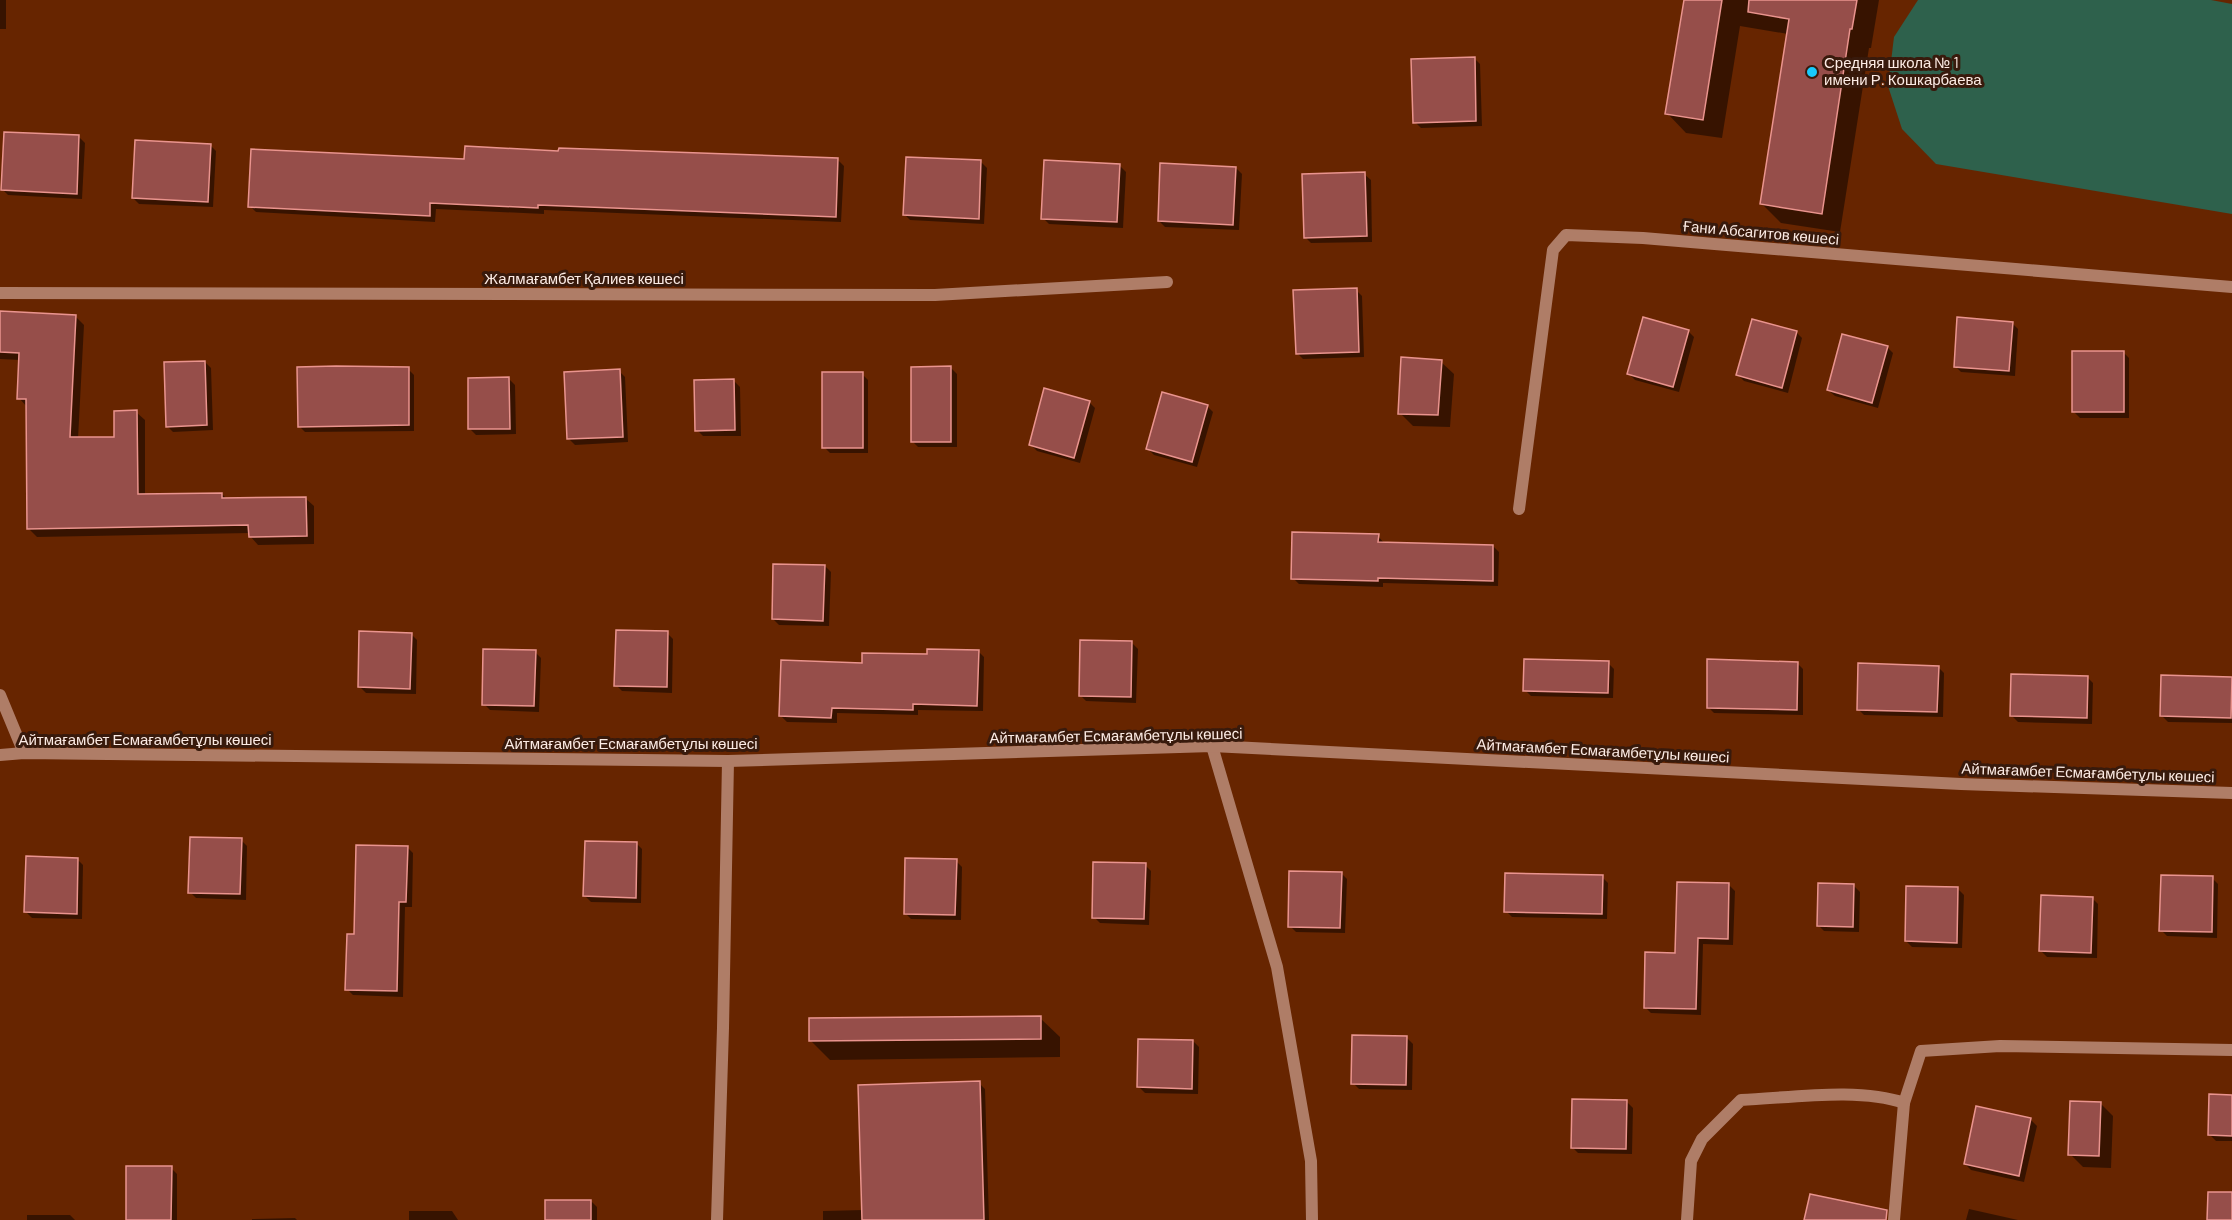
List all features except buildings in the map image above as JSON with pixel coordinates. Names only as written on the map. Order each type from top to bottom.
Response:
[{"type":"street","name":"Ғани Абсагитов көшесі","points":[[1519,509],[1553,250],[1566,235],[1643,238],[2232,287]]},
{"type":"street","name":"Жалмағамбет Қалиев көшесі","points":[[0,293],[935,294],[1167,282]]},
{"type":"street","points":[[0,695],[24,753]]},
{"type":"street","points":[[1212,746],[1277,967],[1311,1161],[1312,1220]]},
{"type":"street","name":"Айтмағамбет Есмағамбетұлы көшесі","points":[[0,755],[24,753],[728,761],[1212,746],[1961,784],[2232,793]]},
{"type":"street","points":[[717,1220],[728,761]]},
{"type":"street","points":[[1894,1220],[1904,1103],[1921,1051],[2000,1046],[2232,1050]]},
{"type":"street","points":[[1687,1220],[1691,1161],[1702,1139],[1741,1100],[1856,1095],[1885,1096],[1904,1103]]},
{"type":"green space","points":[[1918,0],[2211,0],[2232,4],[2232,214],[1936,164],[1902,129],[1888,86],[1894,37]]},
{"type":"place","name":"Средняя школа № 1 имени Р. Кошкарбаева","points":[[1812,72]]}]
